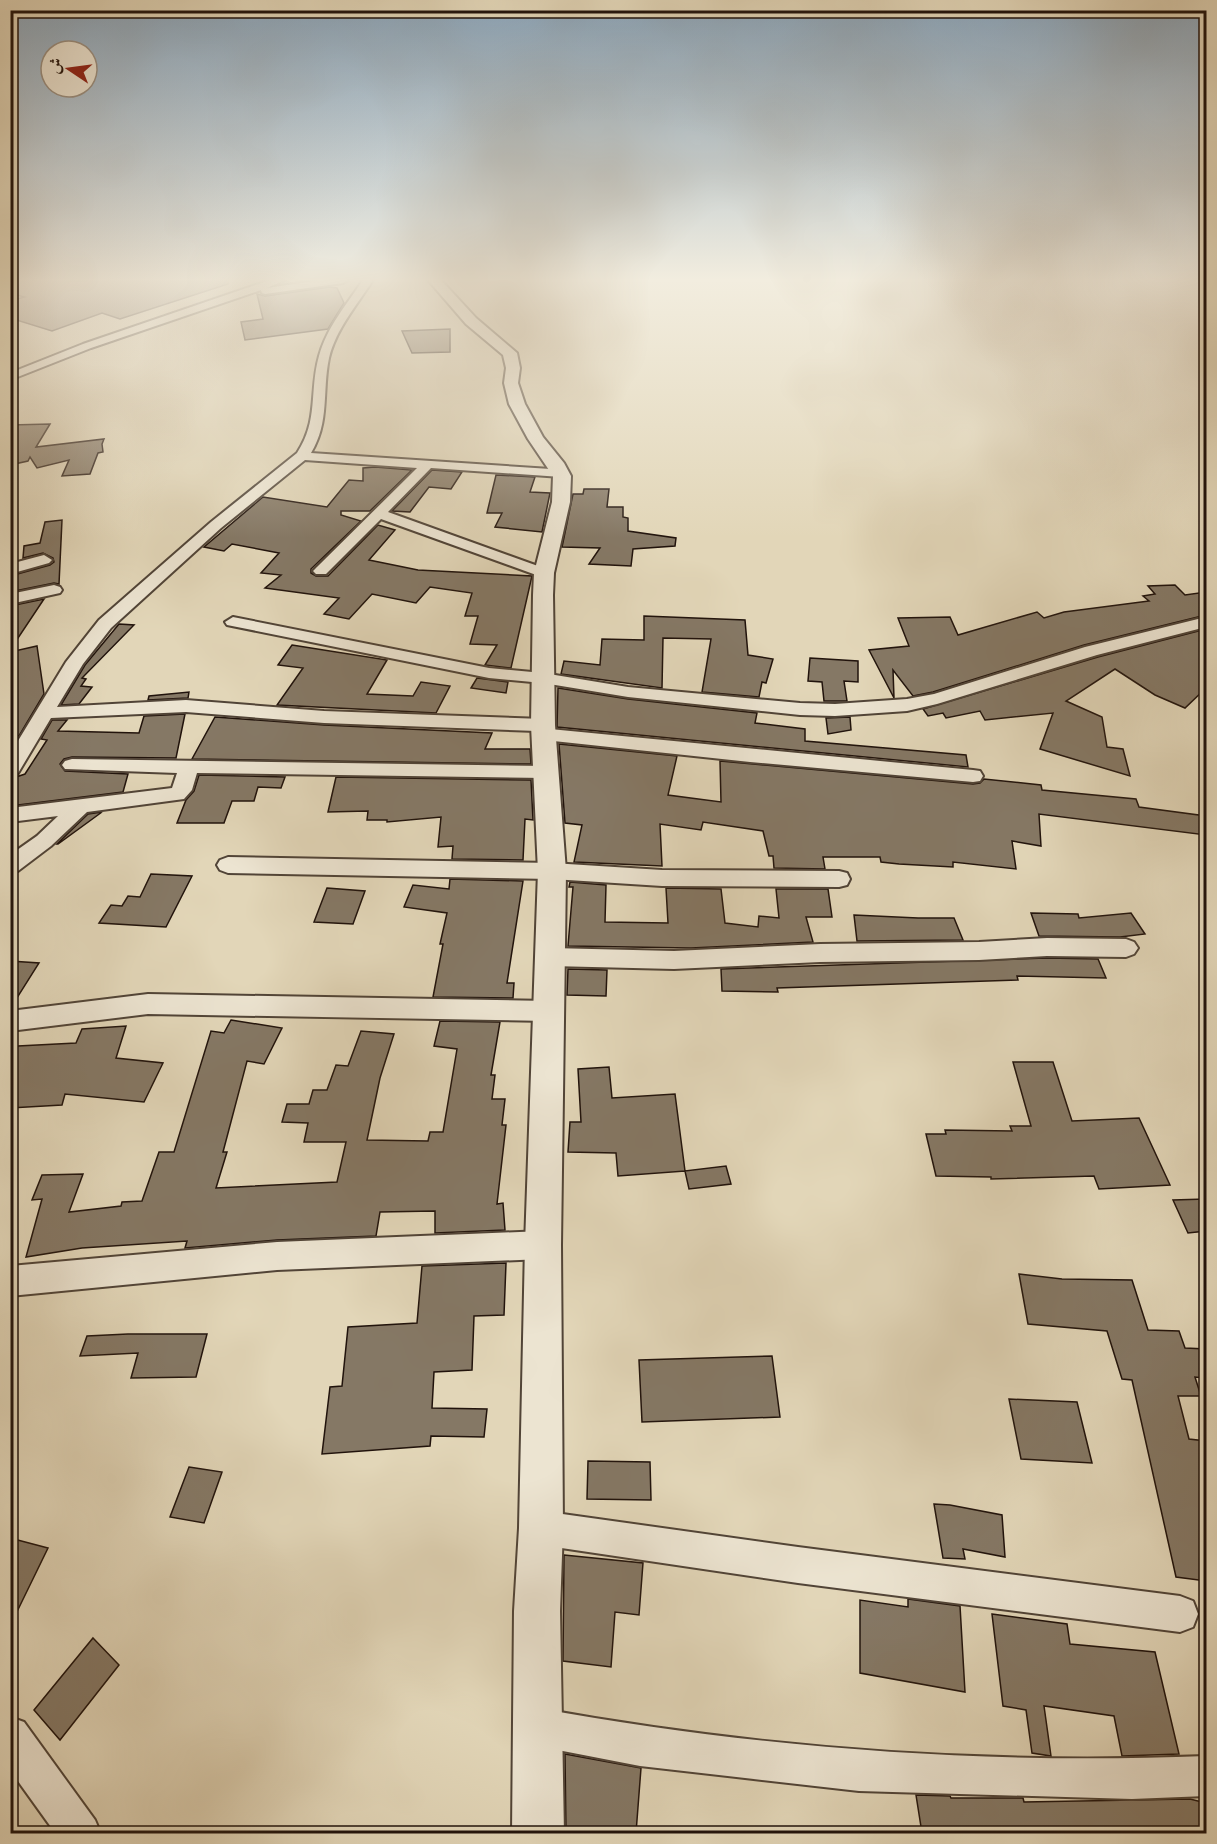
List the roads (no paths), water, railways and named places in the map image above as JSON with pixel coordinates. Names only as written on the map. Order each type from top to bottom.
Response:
[{"type":"street","points":[[10,377],[37,366]]},
{"type":"street","points":[[10,771],[75,662],[105,624],[208,532],[302,456],[319,429],[320,380],[323,366]]},
{"type":"street","points":[[513,366],[511,383],[517,404],[536,440],[561,473],[561,502],[544,573],[544,729],[552,871],[543,1245],[541,1528],[537,1611],[538,1833]]},
{"type":"street","points":[[302,456],[561,473]]},
{"type":"street","points":[[321,571],[427,465]]},
{"type":"street","points":[[380,514],[544,573]]},
{"type":"street","points":[[10,569],[44,560]]},
{"type":"street","points":[[10,599],[54,590]]},
{"type":"street","points":[[233,622],[448,667],[543,678],[628,692],[800,709],[867,709],[938,699],[1091,651],[1206,621]]},
{"type":"street","points":[[43,713],[186,706],[324,717],[544,729],[750,756],[973,776]]},
{"type":"street","points":[[72,765],[546,772]]},
{"type":"street","points":[[10,815],[177,794],[182,790],[189,766]]},
{"type":"street","points":[[10,866],[44,841],[80,807]]},
{"type":"street","points":[[228,865],[552,871],[662,878],[839,879]]},
{"type":"street","points":[[551,957],[674,960],[820,953],[979,951],[1047,946],[1126,948]]},
{"type":"street","points":[[10,1021],[148,1004],[549,1011]]},
{"type":"street","points":[[10,1281],[277,1256],[543,1245]]},
{"type":"street","points":[[541,1528],[798,1565],[1180,1614]]},
{"type":"street","points":[[537,1727],[640,1746],[859,1771],[1132,1779],[1206,1776]]},
{"type":"street","points":[[10,1736],[81,1833]]}]
